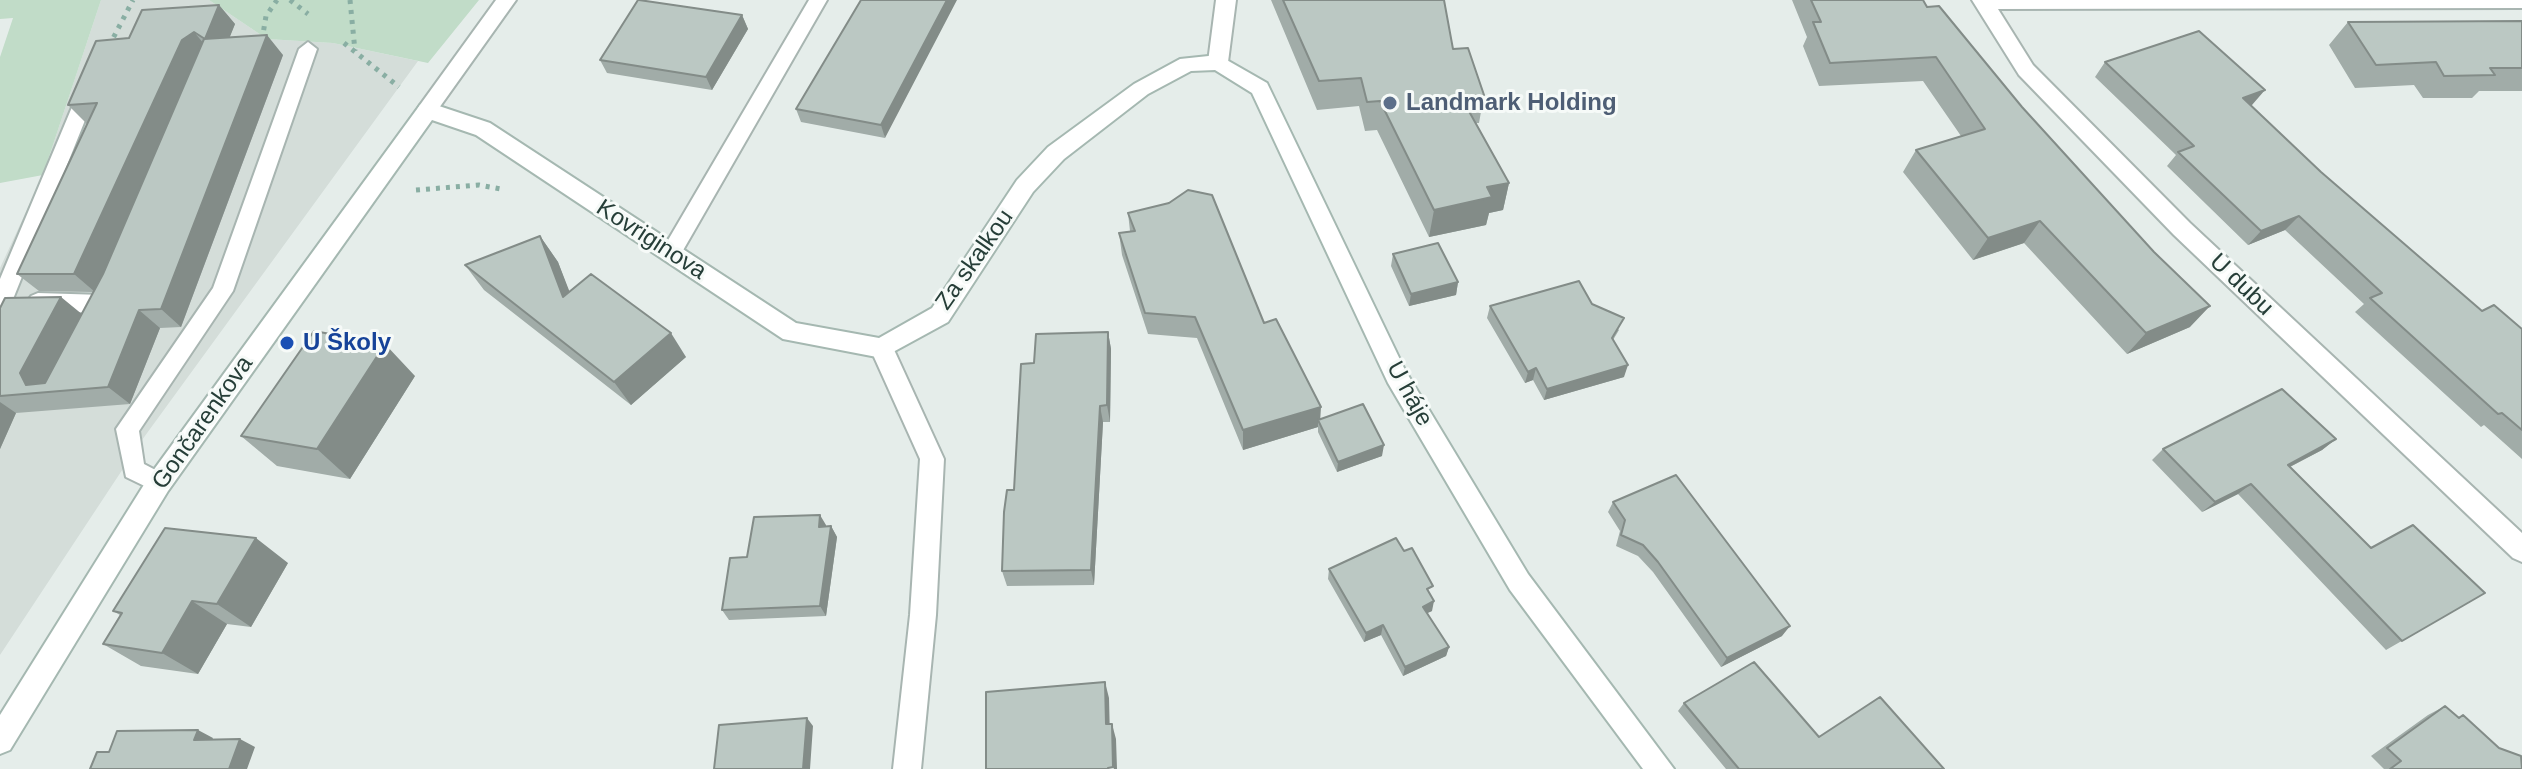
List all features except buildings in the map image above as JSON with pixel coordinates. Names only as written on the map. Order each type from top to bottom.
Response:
[{"type":"street","name":"Gončarenkova","points":[[0,740],[159,483],[506,0]]},
{"type":"street","points":[[1218,62],[1226,0]]},
{"type":"street","points":[[1982,1],[2522,1]]},
{"type":"street","name":"U dubu","points":[[1982,1],[2026,70],[2182,229],[2522,550]]},
{"type":"street","name":"Za skalkou","points":[[882,348],[940,315],[1025,186],[1056,153],[1141,89],[1187,64],[1218,62]]},
{"type":"street","name":"U háje","points":[[1218,62],[1260,88],[1396,376],[1519,582],[1660,769]]},
{"type":"street","name":"Kovriginova","points":[[427,110],[483,129],[791,332],[882,348]]},
{"type":"street","points":[[882,348],[932,459],[923,615],[907,769]]},
{"type":"lane","points":[[671,253],[818,0]]},
{"type":"lane","points":[[159,483],[134,470],[127,429],[222,291],[308,49]]},
{"type":"lane","points":[[90,329],[106,298],[1,303],[94,75]]},
{"type":"path","points":[[94,75],[133,0]]},
{"type":"path","points":[[290,0],[312,17]]},
{"type":"path","points":[[350,0],[355,52]]},
{"type":"path","points":[[334,35],[427,110]]},
{"type":"path","points":[[354,209],[395,194],[429,188],[479,185],[504,189]]},
{"type":"shaded area","points":[[101,0],[209,0],[267,39],[333,43],[418,61],[142,440],[0,655],[0,268],[43,175]]},
{"type":"green space","points":[[0,0],[101,0],[43,175],[0,183],[0,57],[13,18],[0,19]]},
{"type":"green space","points":[[209,0],[479,0],[428,63],[333,43],[267,39]]},
{"type":"place","name":"Landmark Holding","points":[[1390,103]]},
{"type":"place","name":"U Školy","points":[[287,343]]}]
